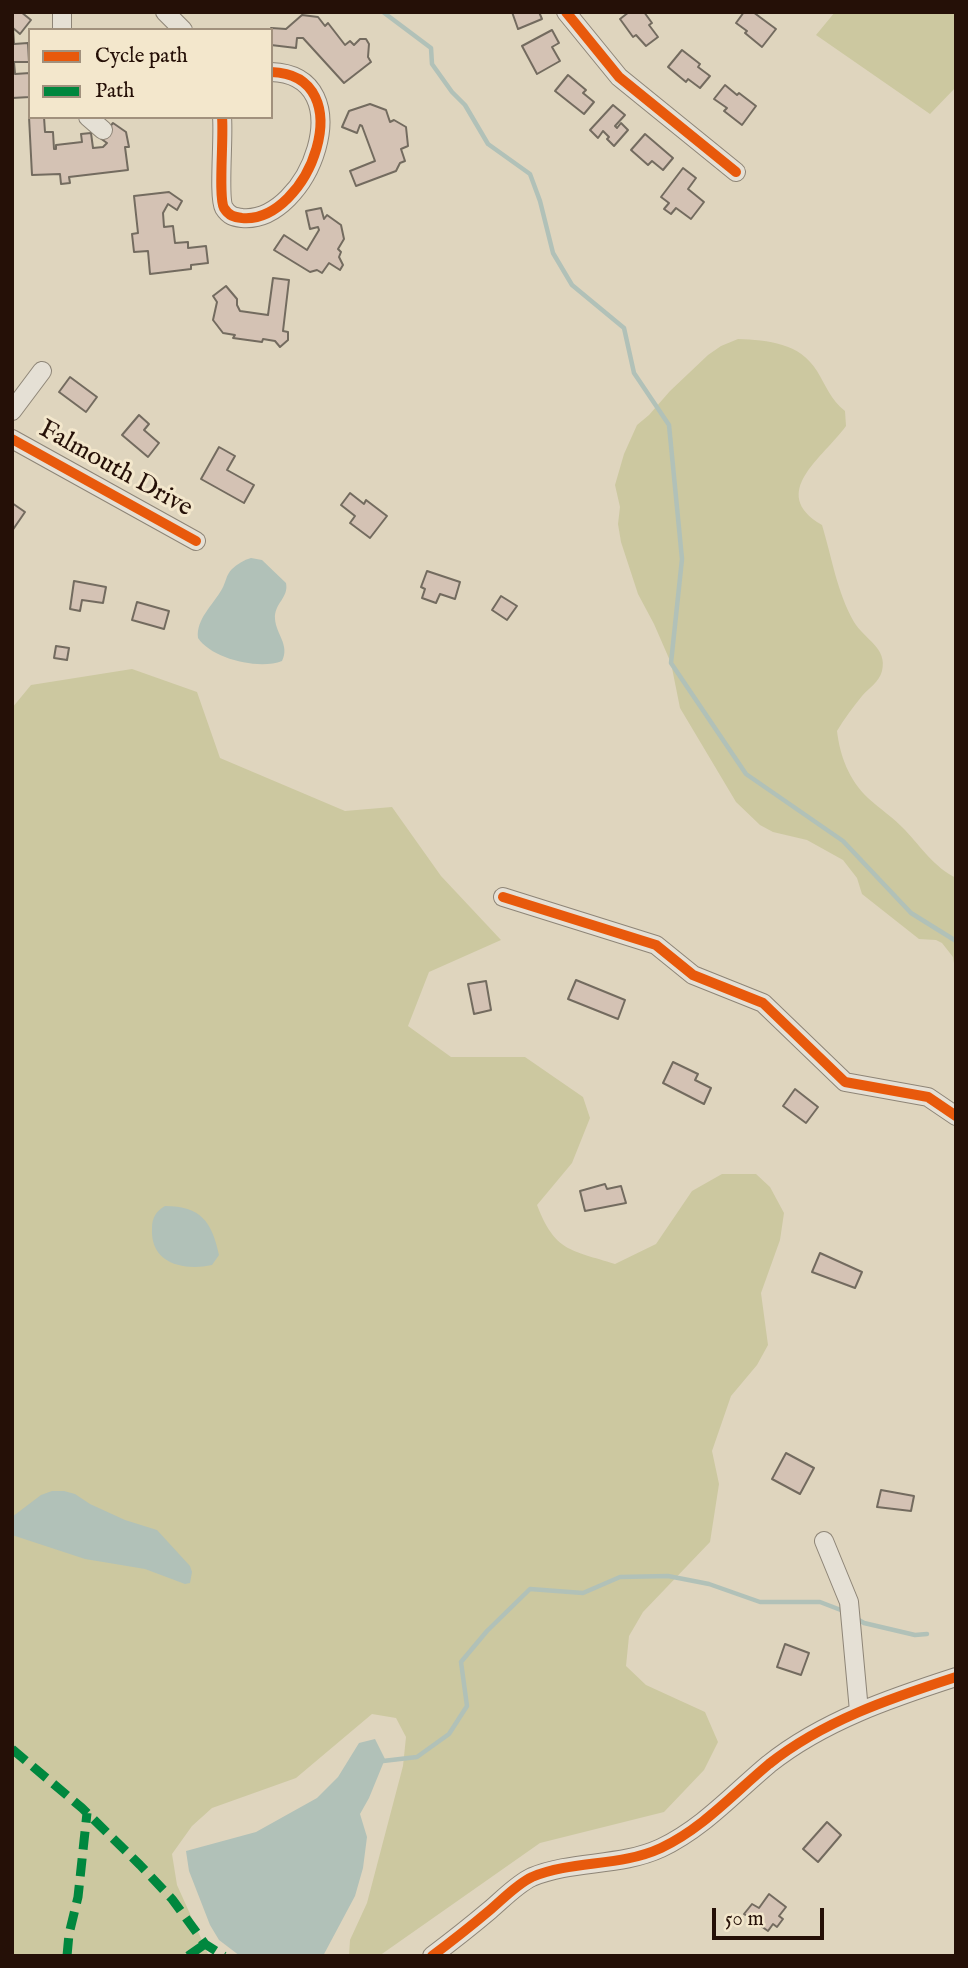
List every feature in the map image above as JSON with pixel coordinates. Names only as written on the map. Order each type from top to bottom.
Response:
[{"type":"street","points":[[165,12],[181,28]]},
{"type":"street","points":[[566,12],[620,77],[736,172]]},
{"type":"street","points":[[222,119],[221,199],[225,210],[233,217],[255,219],[281,204],[303,180],[319,145],[321,130],[319,102],[306,84],[286,72],[273,72]]},
{"type":"street","points":[[90,119],[103,130]]},
{"type":"street","points":[[12,411],[42,371]]},
{"type":"street","name":"Falmouth Drive","points":[[12,439],[197,541]]},
{"type":"street","points":[[503,897],[656,945],[693,975],[763,1003],[845,1082],[928,1097],[956,1116]]},
{"type":"street","points":[[824,1541],[849,1602],[859,1711]]},
{"type":"street","points":[[432,1956],[530,1878],[561,1868],[642,1855],[661,1848],[694,1829],[732,1800],[770,1764],[804,1742],[859,1711],[956,1677]]},
{"type":"shaded area","points":[[835,12],[956,12],[956,87],[930,114],[816,35]]},
{"type":"shaded area","points":[[738,339],[772,342],[802,354],[845,411],[846,426],[805,475],[799,500],[806,513],[822,525],[848,611],[858,628],[882,656],[879,678],[837,731],[838,740],[846,767],[861,791],[901,826],[935,863],[956,878],[956,976],[953,957],[942,943],[919,939],[862,894],[857,878],[843,860],[807,840],[773,832],[760,825],[736,802],[680,708],[671,663],[638,594],[618,524],[620,507],[615,485],[624,454],[637,425],[670,391],[708,355]]},
{"type":"shaded area","points":[[251,558],[262,560],[286,583],[285,593],[275,613],[284,645],[282,661],[261,664],[237,661],[214,652],[198,638],[202,618],[222,589],[230,571]]},
{"type":"shaded area","points":[[132,669],[197,692],[220,758],[345,811],[392,807],[441,876],[501,940],[429,972],[408,1026],[451,1057],[525,1057],[583,1097],[590,1118],[572,1163],[537,1205],[558,1241],[576,1252],[615,1264],[656,1244],[692,1191],[722,1174],[756,1174],[770,1187],[784,1213],[780,1240],[761,1293],[768,1345],[757,1365],[731,1396],[712,1451],[719,1484],[710,1542],[643,1612],[629,1636],[626,1666],[646,1685],[705,1712],[718,1742],[704,1770],[664,1812],[540,1843],[379,1956],[349,1956],[350,1940],[367,1903],[403,1766],[406,1737],[396,1718],[372,1714],[296,1778],[212,1808],[192,1826],[172,1854],[177,1885],[209,1956],[12,1956],[12,708],[31,685]]},
{"type":"shaded area","points":[[165,1206],[188,1209],[203,1218],[213,1233],[219,1255],[212,1265],[180,1265],[163,1257],[157,1250],[153,1240],[153,1221]]},
{"type":"shaded area","points":[[52,1491],[75,1494],[125,1520],[157,1530],[190,1566],[190,1583],[185,1584],[145,1569],[85,1559],[12,1535],[12,1517],[41,1495]]},
{"type":"shaded area","points":[[375,1739],[385,1759],[360,1814],[367,1837],[363,1868],[355,1896],[323,1956],[240,1956],[219,1940],[210,1925],[189,1871],[186,1851],[256,1832],[317,1798],[338,1777],[359,1743]]},
{"type":"building","points":[[12,12],[21,12],[31,20],[20,34],[13,28],[14,44],[28,43],[28,62],[14,62],[15,74],[28,73],[28,97],[12,98]]},
{"type":"building","points":[[512,12],[539,12],[542,19],[518,29]]},
{"type":"building","points":[[629,12],[644,12],[658,37],[646,46],[636,35],[633,37],[620,19]]},
{"type":"building","points":[[744,12],[753,12],[776,29],[762,47],[736,23]]},
{"type":"building","points":[[302,15],[318,17],[325,26],[328,23],[345,45],[350,41],[354,45],[360,39],[366,39],[371,62],[344,83],[303,38],[297,38],[296,48],[273,45],[273,28],[286,29]]},
{"type":"building","points":[[552,30],[559,43],[552,47],[560,61],[537,74],[522,46]]},
{"type":"building","points":[[682,50],[710,76],[700,88],[688,79],[686,82],[668,67]]},
{"type":"building","points":[[568,75],[586,90],[583,93],[594,102],[584,114],[555,91]]},
{"type":"building","points":[[725,85],[756,106],[742,125],[724,111],[727,108],[714,99]]},
{"type":"building","points":[[370,104],[386,110],[390,122],[394,120],[406,127],[408,146],[401,149],[405,161],[400,163],[396,171],[356,186],[350,171],[375,161],[362,126],[360,125],[357,133],[342,127],[349,111]]},
{"type":"building","points":[[613,105],[625,115],[615,126],[617,128],[621,123],[628,130],[614,146],[603,131],[598,138],[590,130]]},
{"type":"building","points":[[29,119],[44,119],[45,132],[53,132],[54,149],[56,145],[82,142],[81,134],[91,133],[93,148],[103,147],[107,143],[100,138],[113,123],[126,132],[129,147],[125,147],[128,170],[69,177],[70,183],[61,184],[60,174],[32,175]]},
{"type":"building","points":[[645,134],[673,158],[663,170],[652,161],[648,165],[631,150]]},
{"type":"building","points":[[683,168],[696,178],[688,189],[704,202],[691,219],[676,208],[671,214],[664,209],[669,203],[661,197]]},
{"type":"building","points":[[169,192],[182,201],[177,210],[168,204],[163,213],[164,227],[173,226],[175,243],[188,242],[188,248],[206,246],[208,263],[191,265],[191,269],[150,274],[148,251],[134,252],[132,234],[138,233],[134,196]]},
{"type":"building","points":[[321,208],[324,219],[327,215],[341,225],[344,239],[338,249],[343,265],[340,270],[329,263],[322,273],[317,270],[310,272],[274,250],[284,235],[307,250],[319,230],[318,227],[310,229],[306,211]]},
{"type":"building","points":[[273,278],[289,280],[283,331],[288,332],[288,340],[280,347],[275,341],[233,338],[235,335],[223,333],[213,320],[217,302],[213,296],[226,286],[237,299],[240,311],[268,315]]},
{"type":"building","points":[[70,377],[97,397],[86,412],[59,392]]},
{"type":"building","points":[[139,415],[149,424],[144,430],[159,443],[148,457],[122,435]]},
{"type":"building","points":[[219,447],[235,456],[227,470],[254,485],[244,503],[201,479]]},
{"type":"building","points":[[350,493],[364,504],[366,500],[387,516],[370,538],[350,523],[355,516],[341,505]]},
{"type":"building","points":[[12,503],[25,512],[12,531]]},
{"type":"building","points":[[427,571],[460,582],[455,599],[440,594],[436,603],[422,598],[425,589],[421,587]]},
{"type":"building","points":[[74,581],[106,587],[103,603],[82,600],[80,611],[70,609]]},
{"type":"building","points":[[501,596],[517,606],[507,620],[492,610]]},
{"type":"building","points":[[137,602],[169,611],[164,629],[132,620]]},
{"type":"building","points":[[56,646],[69,648],[67,660],[54,658]]},
{"type":"building","points":[[576,980],[625,1000],[618,1019],[568,999]]},
{"type":"building","points":[[486,981],[491,1010],[474,1014],[468,984]]},
{"type":"building","points":[[673,1062],[698,1074],[695,1080],[711,1088],[704,1104],[663,1083]]},
{"type":"building","points":[[795,1089],[818,1107],[806,1123],[783,1106]]},
{"type":"building","points":[[605,1184],[607,1189],[621,1186],[626,1203],[585,1211],[580,1191]]},
{"type":"building","points":[[820,1253],[862,1272],[855,1288],[812,1272]]},
{"type":"building","points":[[786,1453],[814,1468],[800,1494],[772,1479]]},
{"type":"building","points":[[881,1490],[914,1496],[911,1511],[877,1507]]},
{"type":"building","points":[[785,1644],[809,1653],[801,1675],[777,1667]]},
{"type":"building","points":[[827,1822],[841,1835],[818,1862],[803,1849]]},
{"type":"building","points":[[769,1894],[786,1907],[779,1916],[783,1919],[777,1927],[773,1924],[768,1931],[744,1914],[752,1904],[759,1908]]},
{"type":"waterway","points":[[383,12],[431,48],[432,64],[465,105],[488,144],[530,174],[553,253],[572,285],[624,328],[634,373],[669,425],[682,559],[671,663],[746,774],[843,841],[911,913],[956,941]]},
{"type":"waterway","points":[[383,1761],[417,1757],[449,1734],[467,1706],[461,1662],[487,1631],[530,1589],[583,1593],[620,1577],[668,1576],[709,1584],[760,1602],[820,1602],[846,1612]]},
{"type":"waterway","points":[[857,1619],[915,1635],[927,1634]]},
{"type":"marked path","points":[[12,1749],[82,1808],[172,1899],[205,1944],[224,1956]]},
{"type":"marked path","points":[[67,1956],[78,1897],[87,1813]]},
{"type":"marked path","points":[[188,1956],[205,1944]]},
{"type":"cycle path","points":[[566,12],[619,77],[736,172]]},
{"type":"cycle path","points":[[222,119],[221,192],[224,208],[232,216],[242,218],[266,214],[288,198],[305,175],[316,148],[320,121],[315,97],[299,79],[273,72]]},
{"type":"cycle path","points":[[12,439],[196,541]]},
{"type":"cycle path","points":[[503,897],[656,945],[693,975],[763,1003],[845,1082],[928,1097],[956,1116]]},
{"type":"cycle path","points":[[432,1956],[532,1877],[564,1868],[629,1858],[661,1848],[691,1831],[769,1764],[812,1735],[858,1712],[956,1677]]}]
